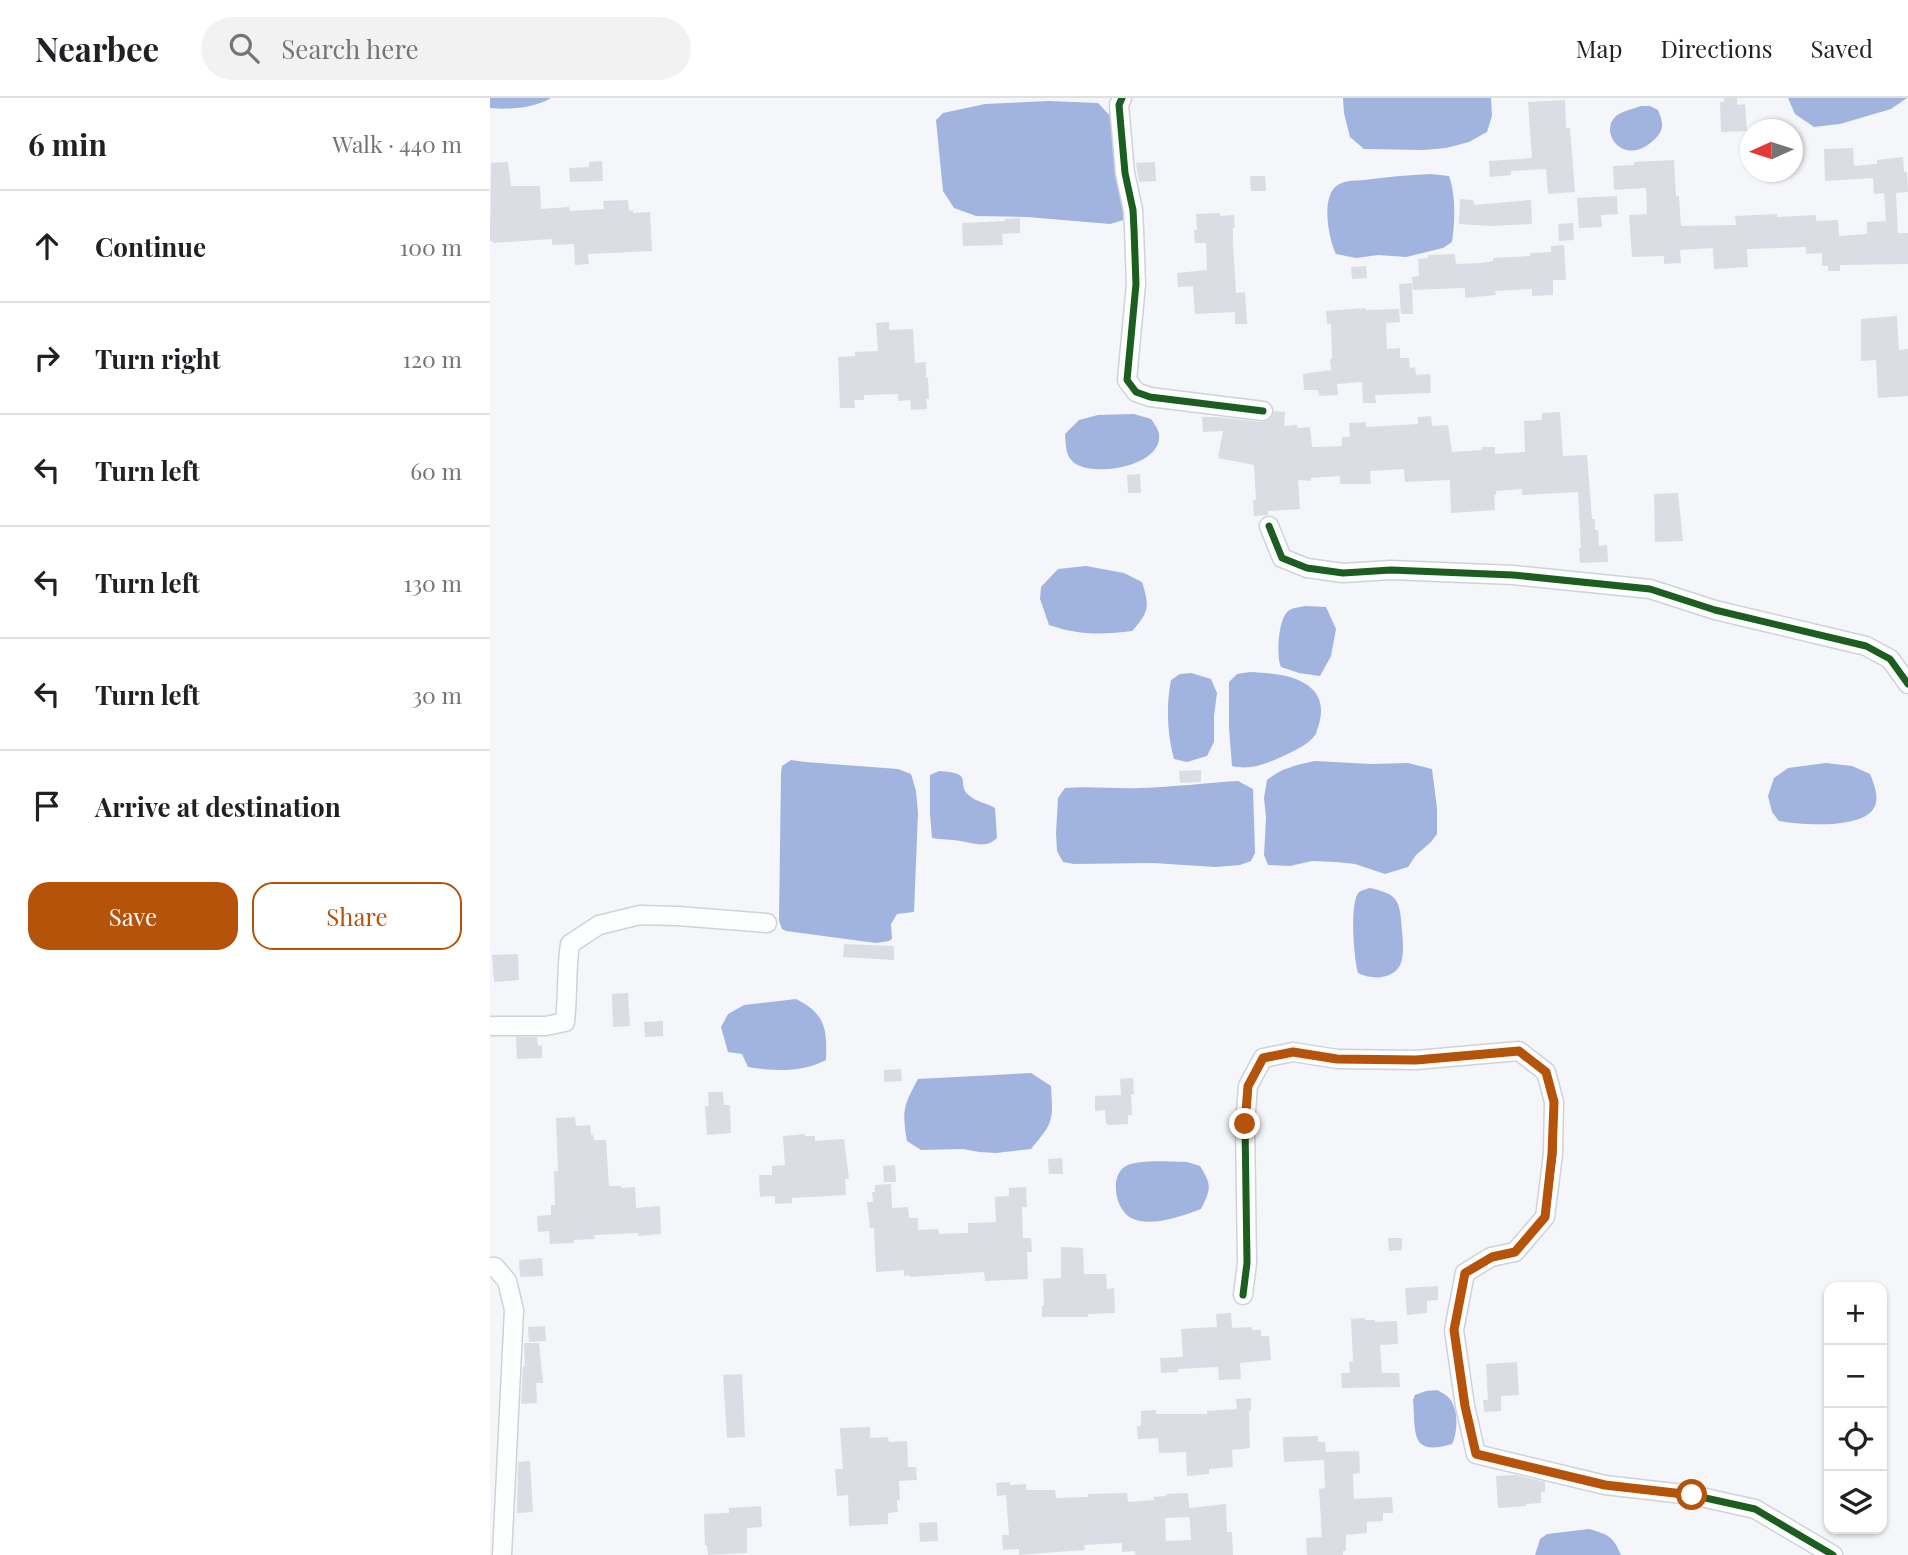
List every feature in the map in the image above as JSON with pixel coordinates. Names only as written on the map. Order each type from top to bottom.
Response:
[{"type":"street","points":[[1122,98],[1119,104],[1125,173],[1133,210],[1136,284],[1127,380],[1136,392],[1150,397],[1263,411]]},
{"type":"street","points":[[1269,526],[1282,558],[1307,568],[1343,573],[1391,570],[1513,575],[1650,589],[1715,610],[1866,646],[1890,659],[1908,684]]},
{"type":"street","points":[[490,1026],[546,1026],[565,1022],[566,970],[570,944],[599,925],[640,915],[767,923]]},
{"type":"street","points":[[1243,1296],[1247,1264],[1245,1124],[1248,1086],[1263,1058],[1293,1052],[1337,1059],[1416,1060],[1519,1051],[1546,1072],[1554,1102],[1552,1154],[1545,1217],[1515,1252],[1492,1257],[1465,1273],[1454,1330],[1465,1406],[1476,1454],[1605,1485],[1692,1495],[1755,1509],[1833,1555]]},
{"type":"street","points":[[490,1268],[495,1267],[507,1280],[514,1310],[502,1555]]},
{"type":"water","points":[[490,98],[551,98],[530,106],[505,109],[490,108]]},
{"type":"water","points":[[1343,98],[1491,98],[1492,116],[1487,132],[1469,142],[1446,148],[1364,149],[1350,137]]},
{"type":"water","points":[[1788,98],[1907,98],[1891,109],[1840,124],[1814,127],[1795,114]]},
{"type":"water","points":[[1049,101],[1098,103],[1116,122],[1127,219],[1110,224],[976,216],[954,208],[943,191],[936,120],[943,113],[985,104]]},
{"type":"water","points":[[1641,106],[1658,110],[1661,129],[1658,136],[1643,148],[1624,149],[1612,139],[1611,124],[1620,113]]},
{"type":"water","points":[[1431,174],[1449,176],[1454,209],[1452,242],[1443,248],[1406,257],[1378,255],[1356,258],[1336,254],[1327,215],[1330,195],[1335,187],[1350,181]]},
{"type":"water","points":[[1134,414],[1151,419],[1158,430],[1157,445],[1151,454],[1140,461],[1112,469],[1085,468],[1070,458],[1065,434],[1079,420],[1098,415]]},
{"type":"water","points":[[1086,566],[1124,573],[1142,582],[1147,603],[1145,614],[1132,631],[1090,633],[1049,625],[1040,599],[1041,587],[1058,569]]},
{"type":"water","points":[[1305,606],[1326,607],[1336,629],[1331,656],[1320,676],[1281,667],[1279,662],[1282,622],[1288,611]]},
{"type":"water","points":[[1250,672],[1285,676],[1304,683],[1317,695],[1321,705],[1320,717],[1316,734],[1304,745],[1261,765],[1238,767],[1232,766],[1229,682],[1237,674]]},
{"type":"water","points":[[1191,673],[1211,679],[1217,693],[1214,742],[1207,756],[1187,762],[1174,759],[1168,710],[1171,680],[1180,674]]},
{"type":"water","points":[[791,760],[898,769],[911,774],[918,813],[914,912],[897,914],[891,924],[892,939],[889,941],[876,943],[782,929],[779,921],[781,773],[782,766]]},
{"type":"water","points":[[1315,761],[1408,763],[1432,769],[1437,834],[1408,867],[1385,874],[1355,864],[1336,862],[1268,865],[1264,855],[1264,798],[1267,780],[1290,768]]},
{"type":"water","points":[[1826,763],[1852,766],[1870,774],[1876,798],[1875,806],[1869,814],[1859,819],[1831,824],[1779,821],[1772,812],[1768,796],[1774,778],[1788,768]]},
{"type":"water","points":[[939,771],[958,774],[970,796],[995,808],[997,838],[980,844],[932,838],[930,775]]},
{"type":"water","points":[[1238,781],[1253,789],[1255,853],[1251,861],[1240,865],[1215,867],[1153,863],[1074,864],[1063,862],[1057,851],[1058,798],[1065,788],[1141,788]]},
{"type":"water","points":[[1370,888],[1393,897],[1400,914],[1403,947],[1401,963],[1394,973],[1382,977],[1369,977],[1358,973],[1355,956],[1354,907],[1359,892]]},
{"type":"water","points":[[796,999],[813,1010],[823,1023],[826,1060],[797,1069],[768,1069],[748,1067],[742,1054],[728,1052],[721,1027],[728,1014],[744,1005]]},
{"type":"water","points":[[1031,1073],[1051,1086],[1052,1107],[1048,1126],[1031,1149],[996,1153],[963,1149],[921,1150],[907,1141],[905,1109],[918,1079]]},
{"type":"water","points":[[1147,1162],[1187,1162],[1200,1166],[1207,1178],[1208,1192],[1201,1209],[1176,1218],[1148,1222],[1125,1214],[1116,1192],[1117,1177],[1121,1170],[1132,1164]]},
{"type":"water","points":[[1437,1390],[1452,1401],[1456,1420],[1455,1433],[1452,1444],[1428,1447],[1422,1444],[1415,1431],[1413,1400],[1415,1395]]},
{"type":"water","points":[[1589,1529],[1610,1537],[1621,1555],[1535,1555],[1540,1539],[1547,1534]]},
{"type":"building","points":[[1724,98],[1737,98],[1737,105],[1745,104],[1746,119],[1740,119],[1740,131],[1721,132],[1720,102],[1724,102]]},
{"type":"building","points":[[1565,100],[1575,192],[1548,194],[1546,169],[1511,171],[1511,175],[1490,177],[1489,161],[1532,158],[1528,102]]},
{"type":"building","points":[[1853,148],[1854,166],[1877,164],[1877,160],[1903,157],[1908,192],[1896,193],[1898,233],[1908,233],[1908,264],[1840,265],[1840,271],[1828,271],[1828,266],[1822,266],[1822,253],[1806,254],[1806,247],[1747,249],[1748,267],[1714,269],[1713,248],[1680,250],[1681,263],[1664,264],[1664,256],[1632,257],[1629,215],[1647,214],[1646,188],[1614,190],[1613,166],[1674,160],[1681,226],[1736,225],[1735,216],[1816,215],[1816,221],[1838,220],[1839,236],[1867,234],[1867,222],[1886,221],[1884,193],[1874,194],[1873,178],[1825,181],[1824,149]]},
{"type":"building","points":[[602,161],[603,181],[570,182],[569,168],[589,167],[589,162]]},
{"type":"building","points":[[508,162],[511,186],[540,186],[541,209],[604,209],[603,201],[628,200],[629,211],[650,212],[652,251],[588,254],[589,264],[575,265],[574,244],[552,245],[552,239],[493,243],[490,241],[491,163]]},
{"type":"building","points":[[1155,162],[1156,181],[1139,182],[1136,163]]},
{"type":"building","points":[[1250,176],[1265,176],[1266,191],[1251,191]]},
{"type":"building","points":[[1617,196],[1618,214],[1601,215],[1602,227],[1579,228],[1577,198]]},
{"type":"building","points":[[1460,199],[1473,200],[1474,205],[1531,200],[1532,224],[1459,224]]},
{"type":"building","points":[[1220,213],[1220,216],[1234,215],[1236,293],[1245,292],[1247,324],[1235,324],[1235,312],[1195,314],[1193,286],[1178,287],[1177,273],[1207,270],[1206,243],[1195,243],[1196,214]]},
{"type":"building","points":[[1020,218],[1020,233],[1002,234],[1003,245],[963,246],[962,223]]},
{"type":"building","points":[[1573,223],[1574,240],[1559,241],[1558,224]]},
{"type":"building","points":[[1564,245],[1566,280],[1553,280],[1553,295],[1532,296],[1532,289],[1495,291],[1496,295],[1465,298],[1463,288],[1413,290],[1412,277],[1419,276],[1418,259],[1428,258],[1428,255],[1455,254],[1456,264],[1481,263],[1493,261],[1493,258],[1551,252],[1551,246]]},
{"type":"building","points":[[1366,266],[1367,278],[1352,279],[1351,267]]},
{"type":"building","points":[[1412,283],[1413,314],[1401,314],[1399,284]]},
{"type":"building","points":[[1399,309],[1400,322],[1386,323],[1387,349],[1400,348],[1400,358],[1409,358],[1410,368],[1415,367],[1416,375],[1430,374],[1431,393],[1375,395],[1376,403],[1363,403],[1362,382],[1337,384],[1338,395],[1319,396],[1318,390],[1304,390],[1303,374],[1331,370],[1331,324],[1327,324],[1326,311]]},
{"type":"building","points":[[1897,316],[1899,350],[1908,349],[1908,396],[1878,398],[1876,360],[1861,361],[1861,319]]},
{"type":"building","points":[[889,322],[889,330],[913,329],[915,363],[926,362],[929,399],[926,399],[927,409],[911,410],[910,400],[898,401],[898,394],[864,395],[864,400],[854,400],[855,408],[840,408],[838,357],[855,356],[855,352],[878,351],[876,323]]},
{"type":"building","points":[[1274,411],[1285,412],[1284,426],[1310,427],[1312,447],[1342,446],[1342,437],[1350,437],[1349,423],[1366,422],[1366,427],[1418,424],[1418,417],[1431,416],[1432,426],[1448,425],[1452,452],[1495,447],[1495,454],[1525,452],[1524,421],[1542,420],[1542,413],[1560,412],[1563,456],[1587,455],[1592,519],[1595,519],[1595,530],[1598,530],[1599,546],[1607,545],[1608,562],[1580,563],[1578,492],[1522,495],[1522,489],[1496,491],[1495,510],[1451,513],[1450,480],[1405,482],[1404,469],[1370,471],[1371,484],[1340,484],[1340,476],[1311,478],[1311,481],[1298,480],[1300,509],[1268,511],[1268,515],[1254,516],[1254,465],[1218,458],[1223,431],[1203,432],[1202,417],[1262,422],[1272,418]]},
{"type":"building","points":[[1140,474],[1141,493],[1128,493],[1127,475]]},
{"type":"building","points":[[1678,493],[1683,541],[1655,542],[1654,494]]},
{"type":"building","points":[[1201,770],[1201,782],[1180,783],[1179,771]]},
{"type":"building","points":[[844,944],[894,946],[894,960],[843,957]]},
{"type":"building","points":[[518,954],[519,980],[494,982],[492,955]]},
{"type":"building","points":[[628,993],[630,1026],[613,1027],[612,994]]},
{"type":"building","points":[[663,1021],[663,1036],[645,1037],[644,1022]]},
{"type":"building","points":[[516,1037],[537,1037],[538,1046],[542,1045],[542,1058],[517,1059]]},
{"type":"building","points":[[901,1069],[902,1081],[884,1082],[884,1070]]},
{"type":"building","points":[[1133,1078],[1132,1115],[1128,1115],[1128,1124],[1108,1125],[1105,1110],[1095,1111],[1095,1096],[1121,1095],[1120,1079]]},
{"type":"building","points":[[708,1092],[723,1092],[724,1105],[730,1105],[731,1133],[707,1135],[705,1106],[709,1106]]},
{"type":"building","points":[[575,1117],[576,1126],[590,1125],[594,1140],[606,1140],[609,1186],[635,1187],[636,1208],[660,1206],[661,1234],[594,1235],[595,1239],[550,1244],[549,1231],[538,1232],[537,1216],[551,1215],[551,1205],[555,1205],[554,1171],[558,1171],[556,1118]]},
{"type":"building","points":[[783,1136],[815,1136],[815,1141],[844,1139],[849,1179],[845,1179],[846,1195],[792,1198],[792,1203],[775,1204],[775,1196],[760,1197],[759,1175],[772,1175],[772,1166],[785,1165]]},
{"type":"building","points":[[1062,1158],[1063,1174],[1049,1174],[1048,1159]]},
{"type":"building","points":[[895,1165],[896,1182],[884,1182],[883,1166]]},
{"type":"building","points":[[891,1184],[892,1208],[908,1207],[909,1218],[918,1218],[918,1230],[938,1229],[939,1234],[968,1233],[968,1223],[996,1222],[995,1197],[1009,1196],[1009,1188],[1026,1187],[1027,1207],[1022,1207],[1023,1238],[1031,1238],[1032,1252],[1027,1252],[1028,1279],[985,1281],[984,1272],[910,1277],[904,1276],[904,1270],[876,1272],[874,1228],[870,1228],[867,1202],[873,1202],[872,1192],[875,1192],[875,1185]]},
{"type":"building","points":[[1388,1238],[1402,1238],[1402,1250],[1389,1251]]},
{"type":"building","points":[[1061,1247],[1083,1248],[1084,1274],[1106,1274],[1107,1289],[1114,1288],[1115,1313],[1088,1314],[1088,1317],[1042,1317],[1043,1279],[1061,1278]]},
{"type":"building","points":[[542,1258],[543,1276],[520,1277],[519,1260]]},
{"type":"building","points":[[1438,1286],[1438,1300],[1427,1301],[1427,1313],[1407,1315],[1405,1288]]},
{"type":"building","points":[[1231,1313],[1232,1328],[1252,1327],[1252,1330],[1261,1330],[1261,1336],[1269,1336],[1271,1360],[1240,1363],[1241,1379],[1219,1380],[1218,1367],[1178,1369],[1178,1372],[1161,1373],[1160,1358],[1183,1357],[1181,1329],[1217,1327],[1216,1314]]},
{"type":"building","points":[[1365,1318],[1375,1322],[1397,1321],[1398,1344],[1380,1345],[1382,1373],[1399,1373],[1400,1387],[1342,1388],[1341,1373],[1350,1373],[1349,1362],[1353,1361],[1351,1319]]},
{"type":"building","points":[[545,1326],[546,1341],[529,1342],[528,1327]]},
{"type":"building","points":[[524,1343],[539,1343],[543,1383],[536,1383],[537,1403],[521,1404],[525,1366]]},
{"type":"building","points":[[1517,1362],[1519,1395],[1501,1396],[1501,1411],[1484,1412],[1483,1400],[1488,1400],[1486,1364]]},
{"type":"building","points":[[742,1374],[745,1437],[727,1438],[723,1375]]},
{"type":"building","points":[[1251,1398],[1250,1448],[1232,1450],[1233,1467],[1209,1469],[1209,1474],[1187,1476],[1186,1452],[1159,1453],[1158,1438],[1138,1439],[1137,1426],[1141,1426],[1141,1411],[1156,1410],[1156,1414],[1207,1414],[1207,1411],[1237,1409],[1236,1399]]},
{"type":"building","points":[[870,1427],[870,1438],[888,1437],[889,1442],[907,1441],[908,1467],[916,1467],[917,1480],[899,1481],[898,1512],[888,1513],[888,1524],[849,1526],[848,1495],[837,1496],[835,1469],[843,1469],[840,1428]]},
{"type":"building","points":[[1318,1436],[1318,1442],[1325,1442],[1326,1452],[1359,1451],[1360,1473],[1353,1474],[1354,1499],[1392,1497],[1393,1513],[1383,1513],[1383,1521],[1367,1522],[1367,1533],[1346,1535],[1346,1551],[1343,1551],[1343,1555],[1307,1555],[1306,1538],[1322,1537],[1319,1489],[1325,1488],[1324,1460],[1284,1462],[1283,1437]]},
{"type":"building","points":[[530,1461],[533,1512],[517,1513],[518,1462]]},
{"type":"building","points":[[1516,1475],[1545,1482],[1541,1503],[1498,1508],[1496,1476]]},
{"type":"building","points":[[1010,1482],[1010,1485],[1026,1484],[1026,1490],[1055,1490],[1056,1498],[1127,1493],[1128,1502],[1154,1500],[1153,1497],[1166,1494],[1188,1493],[1189,1508],[1226,1504],[1227,1532],[1232,1532],[1233,1555],[1136,1555],[1134,1551],[1122,1552],[1122,1543],[1084,1545],[1085,1550],[1019,1555],[1019,1549],[1003,1550],[1002,1535],[1009,1535],[1006,1495],[997,1496],[996,1483]],"holes":[[[1190,1517],[1191,1540],[1166,1541],[1165,1518]]]},
{"type":"building","points":[[761,1506],[762,1527],[747,1528],[747,1553],[708,1555],[704,1514],[729,1513],[729,1508]]},
{"type":"building","points":[[937,1522],[938,1541],[920,1542],[919,1523]]},
{"type":"cycle path","points":[[1122,98],[1119,105],[1125,173],[1133,210],[1136,284],[1127,380],[1136,392],[1150,397],[1263,411]]},
{"type":"cycle path","points":[[1269,526],[1282,558],[1307,568],[1343,573],[1391,570],[1513,575],[1650,589],[1715,610],[1866,646],[1890,659],[1908,684]]},
{"type":"cycle path","points":[[1243,1295],[1247,1263],[1245,1124],[1248,1086],[1263,1058],[1293,1052],[1337,1059],[1416,1060],[1519,1051],[1546,1072],[1554,1102],[1553,1154],[1545,1217],[1515,1252],[1491,1257],[1465,1273],[1454,1330],[1465,1406],[1476,1454],[1605,1485],[1692,1495],[1755,1509],[1833,1555]]},
{"type":"route","points":[[1245,1124],[1248,1086],[1263,1058],[1293,1052],[1337,1059],[1416,1060],[1519,1051],[1546,1072],[1554,1102],[1545,1217],[1515,1252],[1492,1257],[1465,1273],[1454,1330],[1465,1406],[1476,1454],[1605,1485],[1692,1495]]}]
